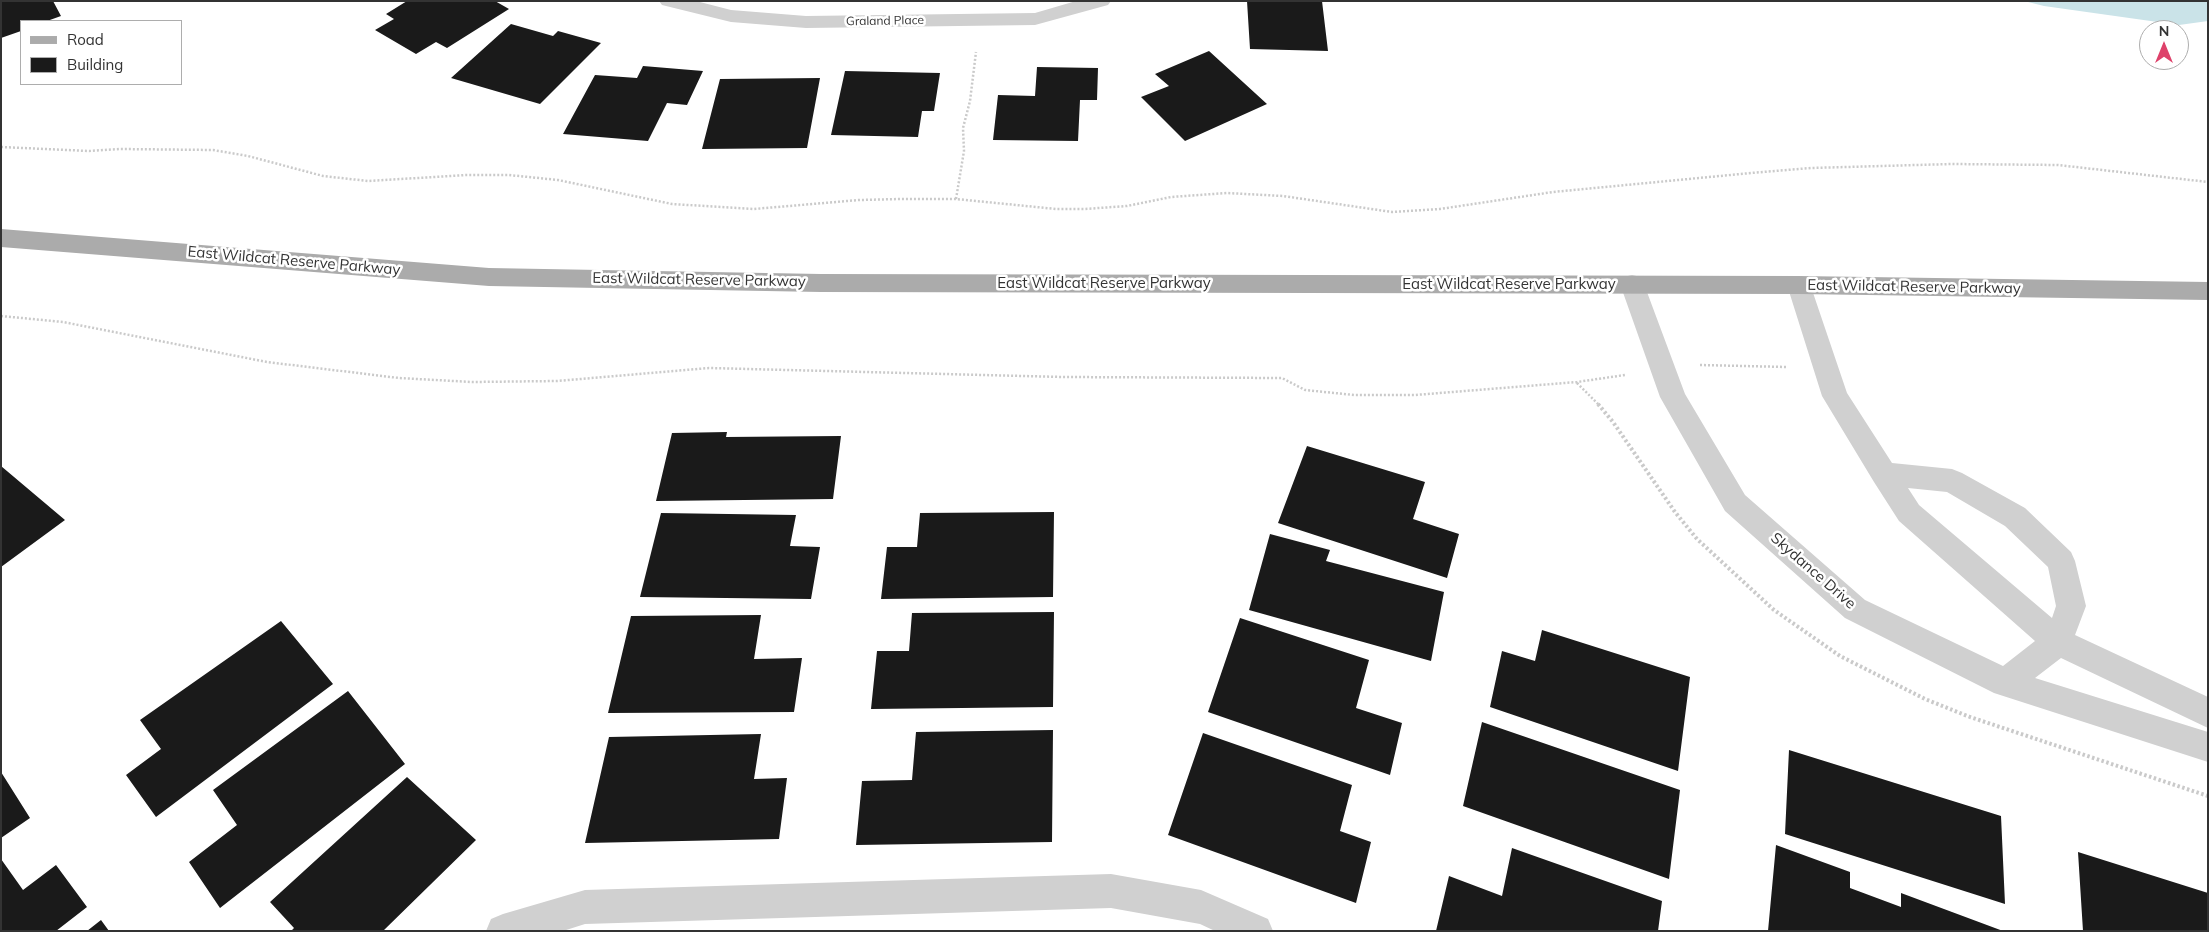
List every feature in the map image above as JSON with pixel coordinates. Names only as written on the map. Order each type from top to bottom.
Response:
[{"type":"main road","name":"East Wildcat Reserve Parkway","points":[[1,238],[489,277],[821,283],[1632,284],[2208,291]]},
{"type":"street","name":"Graland Place","points":[[669,1],[731,16],[806,22],[1035,19],[1100,1]]},
{"type":"street","name":"Skydance Drive","points":[[1632,284],[1673,398],[1735,504],[1855,609],[2005,683],[2208,747]]},
{"type":"street","points":[[1799,285],[1835,396],[1910,513],[2058,642],[2208,713]]},
{"type":"street","points":[[1884,474],[1952,481],[2015,517],[2061,561],[2071,606],[2058,642],[2005,683]]},
{"type":"street","points":[[504,931],[585,906],[1110,891],[1201,906],[1256,931]]},
{"type":"path","points":[[956,199],[964,151],[963,128],[970,101],[980,20]]},
{"type":"path","points":[[1,147],[89,151],[120,149],[213,150],[248,156],[323,176],[368,181],[467,175],[508,175],[558,180],[672,204],[714,208],[786,208],[859,200],[956,199],[1056,209],[1085,209],[1127,206],[1171,197],[1227,193],[1283,196],[1392,212],[1440,209],[1553,192],[1811,168],[1990,163],[2058,165],[2208,182]]},
{"type":"path","points":[[1,316],[63,322],[267,362],[399,378],[472,382],[557,381],[709,368],[1062,377],[1282,378],[1305,390],[1354,395],[1415,395],[1577,382],[1687,365],[1826,369]]},
{"type":"water","points":[[2024,1],[2208,1],[2208,21],[2189,24],[2189,20],[2143,20],[2044,6]]},
{"type":"building","points":[[1,1],[53,1],[61,16],[50,20],[20,20],[20,31],[1,38]]},
{"type":"building","points":[[407,1],[495,1],[509,9],[447,48],[436,42],[416,54],[375,30],[394,19],[386,14]]},
{"type":"building","points":[[1247,1],[1322,1],[1328,51],[1250,49]]},
{"type":"building","points":[[511,24],[553,36],[558,31],[601,43],[540,104],[451,78]]},
{"type":"building","points":[[1209,51],[1267,104],[1185,141],[1141,97],[1169,86],[1155,74]]},
{"type":"building","points":[[643,66],[703,71],[687,105],[667,103],[648,141],[563,134],[595,75],[637,78]]},
{"type":"building","points":[[1037,67],[1098,68],[1097,100],[1080,100],[1078,141],[993,140],[998,95],[1035,96]]},
{"type":"building","points":[[845,71],[940,73],[934,111],[922,111],[918,137],[831,135]]},
{"type":"building","points":[[820,78],[807,148],[702,149],[720,79]]},
{"type":"building","points":[[727,432],[726,437],[841,436],[833,499],[656,501],[672,433]]},
{"type":"building","points":[[1307,446],[1425,482],[1413,519],[1459,534],[1447,578],[1278,523]]},
{"type":"building","points":[[1,466],[65,520],[1,567]]},
{"type":"building","points":[[1054,512],[1053,597],[881,599],[887,547],[917,547],[920,513]]},
{"type":"building","points":[[661,513],[796,515],[790,546],[820,547],[811,599],[640,597]]},
{"type":"building","points":[[1270,534],[1330,550],[1326,561],[1444,592],[1431,661],[1249,610]]},
{"type":"building","points":[[1054,612],[1053,707],[871,709],[877,651],[909,651],[912,613]]},
{"type":"building","points":[[761,615],[754,659],[802,658],[794,712],[608,713],[631,616]]},
{"type":"building","points":[[1240,618],[1369,660],[1356,708],[1402,723],[1390,775],[1208,712]]},
{"type":"building","points":[[281,621],[333,684],[156,817],[126,775],[161,749],[140,720]]},
{"type":"building","points":[[1542,630],[1690,677],[1678,771],[1490,707],[1502,651],[1535,661]]},
{"type":"building","points":[[348,691],[405,764],[220,908],[189,862],[237,825],[213,790]]},
{"type":"building","points":[[1482,722],[1680,790],[1669,879],[1463,806]]},
{"type":"building","points":[[1053,730],[1052,842],[856,845],[862,781],[912,780],[916,732]]},
{"type":"building","points":[[1203,733],[1352,785],[1340,831],[1371,842],[1356,903],[1168,835]]},
{"type":"building","points":[[761,734],[754,779],[787,778],[779,839],[585,843],[609,737]]},
{"type":"building","points":[[1789,750],[2001,816],[2005,904],[1785,834]]},
{"type":"building","points":[[1,772],[30,818],[1,838]]},
{"type":"building","points":[[407,777],[476,840],[383,931],[291,931],[294,928],[270,902]]},
{"type":"building","points":[[1776,845],[1850,872],[1850,888],[1901,907],[1901,893],[2003,931],[1768,931]]},
{"type":"building","points":[[1512,848],[1662,901],[1658,931],[1436,931],[1449,876],[1502,896]]},
{"type":"building","points":[[2078,852],[2208,893],[2208,931],[2083,931]]},
{"type":"building","points":[[1,859],[23,890],[56,865],[87,907],[56,931],[1,931]]},
{"type":"building","points":[[101,920],[109,931],[87,931]]}]
